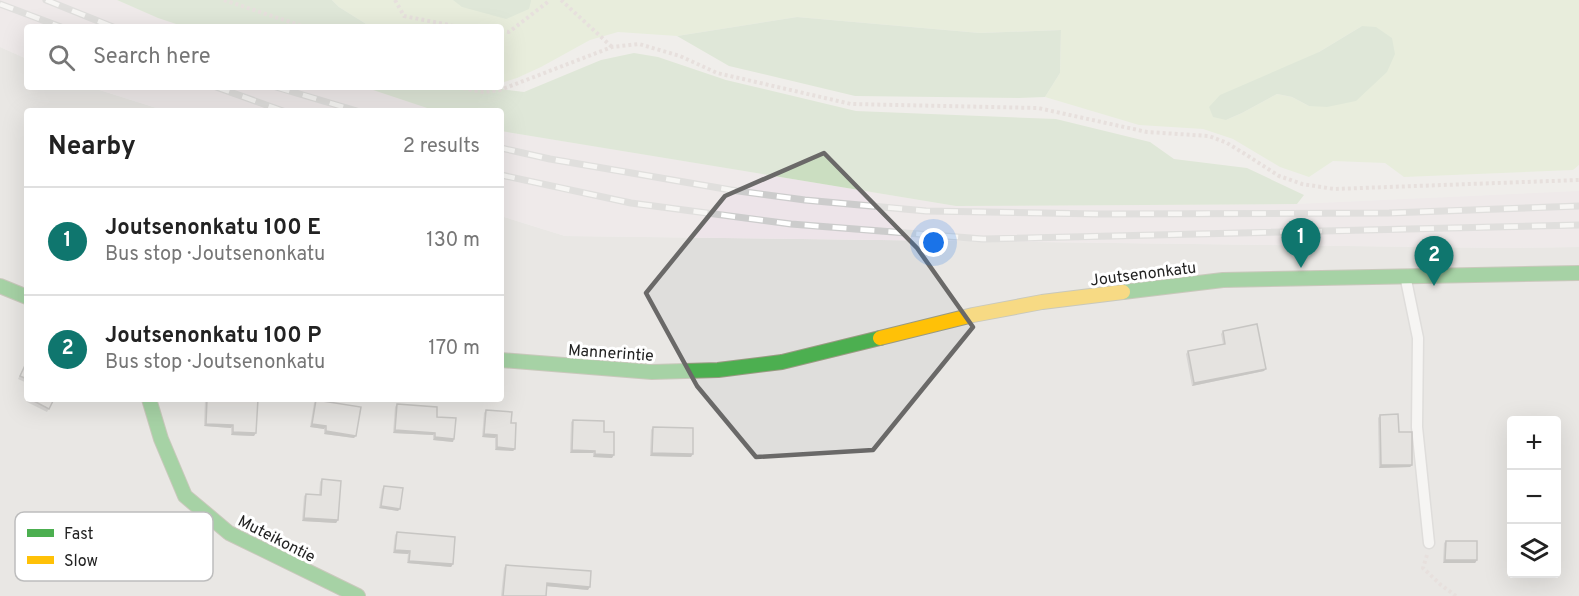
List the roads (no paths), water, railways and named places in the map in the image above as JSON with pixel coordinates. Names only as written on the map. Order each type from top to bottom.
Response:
[{"type":"street","name":"Joutsenonkatu","points":[[718,370],[782,362],[973,315],[1042,302],[1223,280],[1579,273]]},
{"type":"street","points":[[0,286],[24,296]]},
{"type":"street","name":"Mannerintie","points":[[504,360],[652,372],[718,370]]},
{"type":"street","name":"Muteikontie","points":[[150,402],[161,439],[185,496],[204,512]]},
{"type":"street","name":"Muteikontie","points":[[213,520],[229,533],[358,596]]},
{"type":"lane","points":[[1405,277],[1418,338],[1417,428],[1429,543]]},
{"type":"railway","points":[[46,0],[106,24]]},
{"type":"railway","points":[[0,4],[53,24]]},
{"type":"railway","points":[[224,90],[275,108]]},
{"type":"railway","points":[[286,90],[347,108]]},
{"type":"railway","points":[[504,149],[550,159],[731,190],[805,200],[926,211],[1098,214],[1389,213],[1579,206]]},
{"type":"railway","points":[[504,176],[631,203],[791,224],[983,239],[1579,225]]},
{"type":"place","name":"Joutsenonkatu 100 E","points":[[1301,268]]},
{"type":"place","name":"Joutsenonkatu 100 P","points":[[1434,286]]}]
